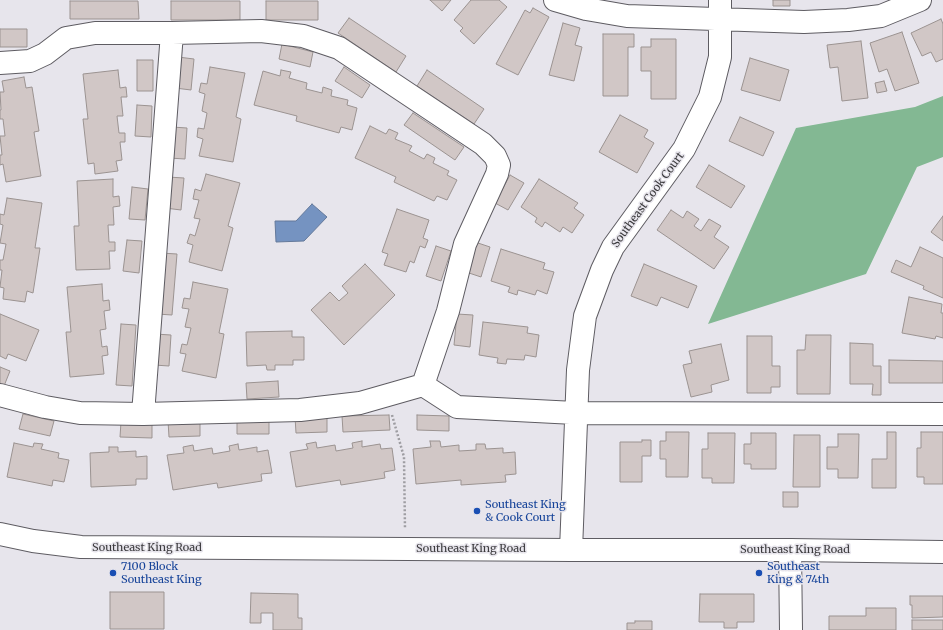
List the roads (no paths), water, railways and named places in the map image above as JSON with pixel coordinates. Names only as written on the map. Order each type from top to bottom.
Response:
[{"type":"street","points":[[555,0],[586,9],[627,16],[721,10],[804,22],[848,20],[881,16],[911,2]]},
{"type":"street","name":"Southeast Cook Court","points":[[571,550],[575,413],[578,370],[585,316],[613,247],[684,149],[710,96],[720,57],[721,10]]},
{"type":"street","points":[[0,63],[30,61],[45,54],[66,38],[95,33],[261,31],[303,36],[339,48],[483,144],[495,156],[499,165],[498,174],[465,244],[448,311],[423,385]]},
{"type":"street","points":[[143,414],[172,33]]},
{"type":"street","points":[[0,395],[45,407],[80,413],[143,414],[300,410],[360,403],[423,385],[457,407],[575,413],[943,414]]},
{"type":"street","name":"Southeast King Road","points":[[0,534],[33,541],[81,547],[943,552]]},
{"type":"street","points":[[790,550],[791,630]]},
{"type":"water","points":[[312,204],[327,217],[304,241],[276,242],[275,221],[296,221]]},
{"type":"place","name":"Southeast King & Cook Court","points":[[477,511]]},
{"type":"place","name":"7100 Block Southeast King","points":[[113,573]]},
{"type":"place","name":"Southeast King & 74th","points":[[759,573]]}]
